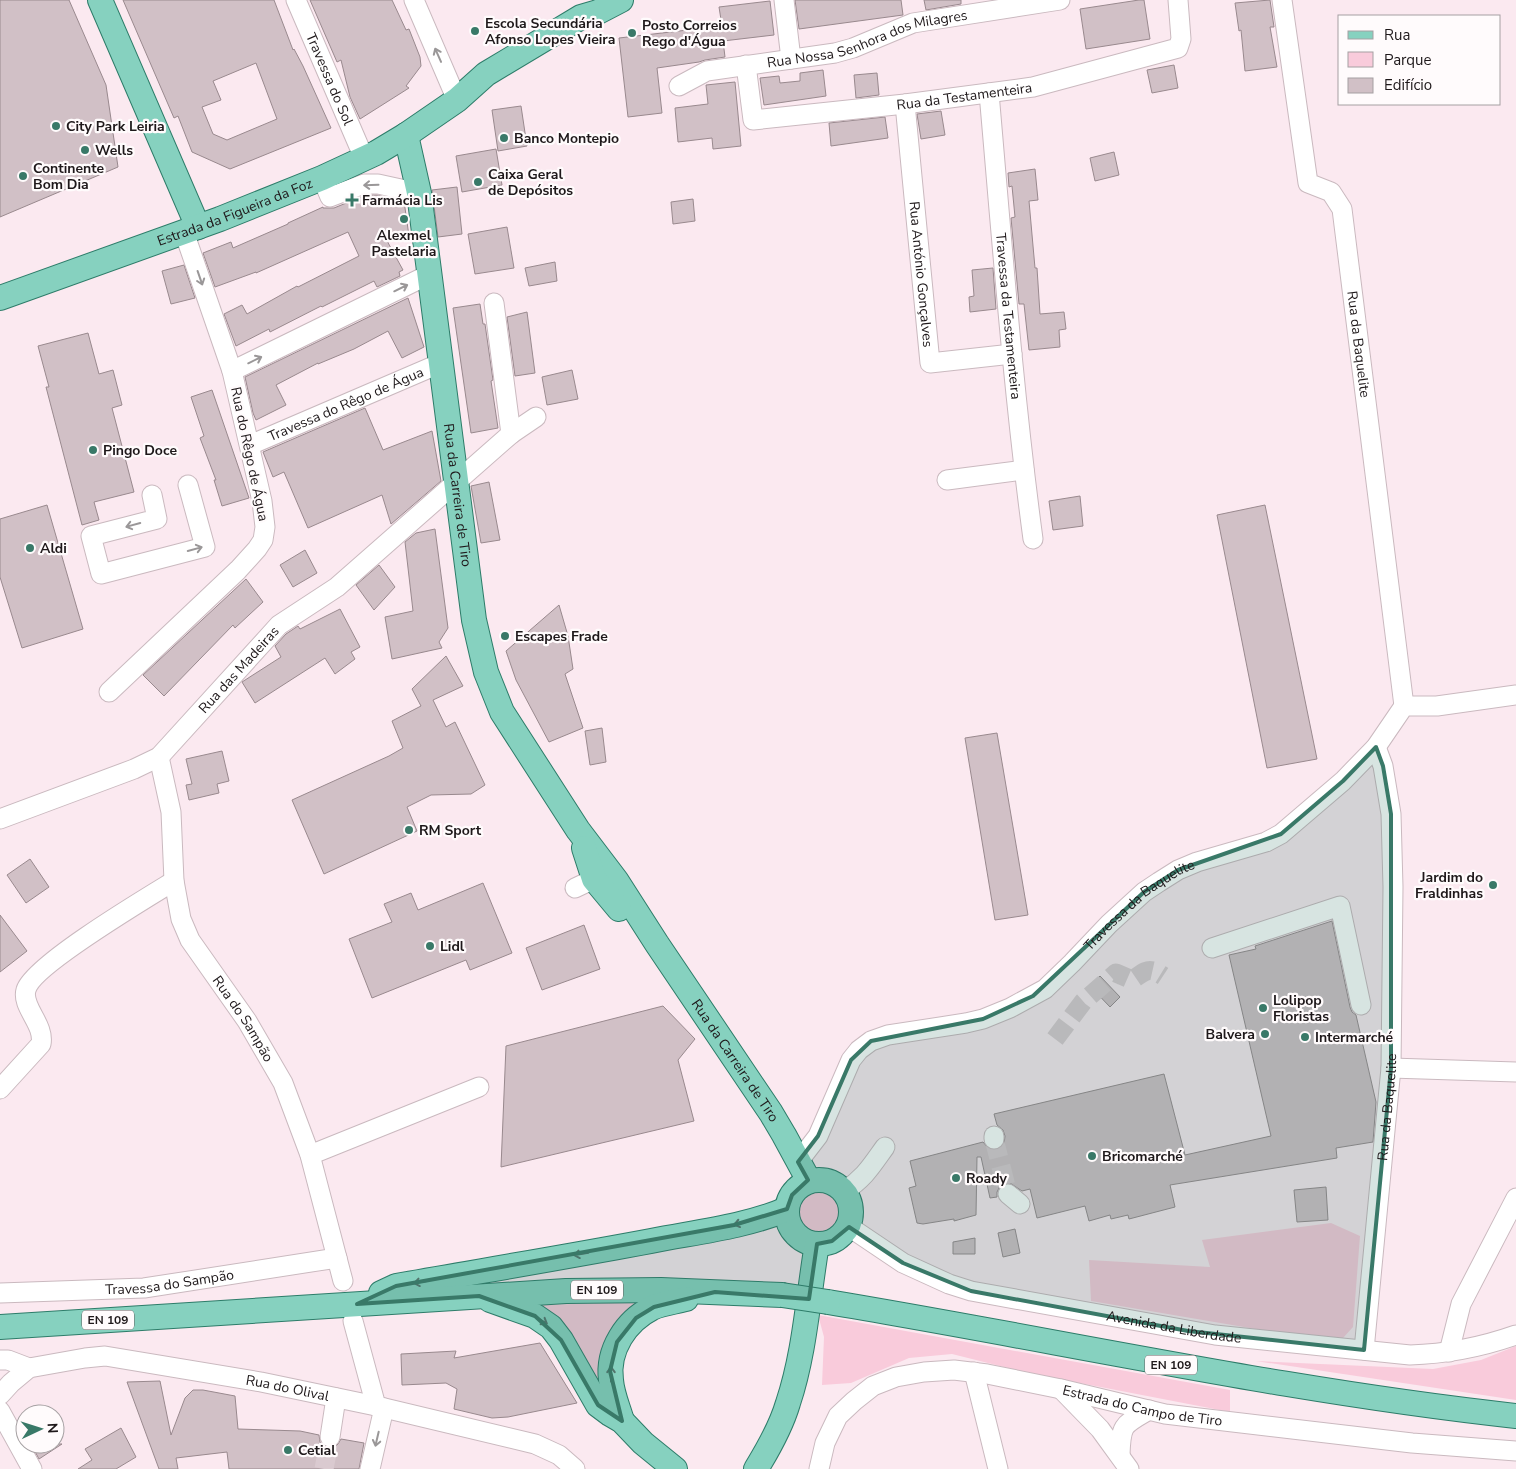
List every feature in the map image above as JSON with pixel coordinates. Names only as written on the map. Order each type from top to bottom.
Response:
[{"type":"main road","points":[[100,0],[191,230]]},
{"type":"main road","name":"Estrada da Figueira da Foz","points":[[0,298],[191,230],[322,178],[364,158],[406,135],[457,100],[486,74],[581,17],[598,12],[621,0]]},
{"type":"main road","name":"Rua da Carreira de Tiro","points":[[406,135],[419,193],[474,620],[482,660],[489,680],[502,712],[578,830],[595,882],[656,944],[771,1113],[803,1172]]},
{"type":"main road","points":[[803,1172],[831,1182],[844,1191],[849,1199],[851,1217],[848,1226],[838,1238],[817,1244],[801,1238],[795,1232],[790,1225],[787,1208],[792,1195],[802,1184],[803,1172]]},
{"type":"main road","points":[[355,1312],[396,1286],[734,1225],[766,1217],[787,1208]]},
{"type":"main road","points":[[756,1469],[778,1431],[789,1402],[802,1349],[817,1244]]},
{"type":"main road","name":"EN 109","points":[[0,1327],[355,1312],[479,1296],[607,1290],[782,1295],[955,1323],[1219,1373],[1412,1404],[1516,1416]]},
{"type":"main road","points":[[622,1421],[612,1391],[610,1371],[614,1351],[622,1333],[636,1318],[654,1307],[715,1292]]},
{"type":"main road","points":[[479,1296],[536,1316],[551,1327],[561,1340],[598,1405],[622,1421],[644,1443],[676,1469]]},
{"type":"street","name":"Travessa do Sol","points":[[296,0],[364,158]]},
{"type":"street","points":[[414,0],[457,100]]},
{"type":"street","points":[[784,0],[791,58]]},
{"type":"street","name":"Rua Nossa Senhora dos Milagres","points":[[679,86],[706,70],[835,52],[852,48],[913,23],[1060,0]]},
{"type":"street","name":"Rua da Testamenteira","points":[[746,65],[753,120],[905,104],[1034,87],[1178,48],[1181,39],[1178,0]]},
{"type":"street","name":"Rua da Baquelite","points":[[1282,0],[1308,183],[1331,192],[1342,209],[1404,706]]},
{"type":"street","name":"Travessa da Testamenteira","points":[[989,93],[1012,354],[1033,539]]},
{"type":"street","name":"Rua António Gonçalves","points":[[905,104],[930,363],[1012,354]]},
{"type":"street","points":[[322,178],[330,197],[364,184],[378,184],[419,193]]},
{"type":"street","points":[[191,230],[232,371]]},
{"type":"street","name":"Rua do Rêgo de Água","points":[[110,692],[238,570],[263,540],[265,527],[262,501],[232,371],[430,274]]},
{"type":"street","points":[[494,303],[511,434]]},
{"type":"street","name":"Travessa do Rêgo de Água","points":[[250,445],[441,362]]},
{"type":"street","name":"Rua das Madeiras","points":[[0,819],[134,769],[159,757],[279,625],[337,587],[511,434],[536,417]]},
{"type":"street","points":[[947,480],[1024,470]]},
{"type":"street","points":[[152,495],[157,518],[91,536],[101,574],[205,547],[188,485]]},
{"type":"street","points":[[1404,706],[1437,706],[1516,695]]},
{"type":"street","name":"Travessa da Baquelite","points":[[803,1172],[851,1060],[859,1050],[871,1041],[888,1035],[983,1019],[1033,996],[1056,979],[1109,924],[1144,892],[1178,870],[1198,862],[1266,842],[1281,834],[1343,781],[1376,746],[1404,706]]},
{"type":"street","name":"Rua da Baquelite","points":[[1364,1350],[1391,1068],[1393,886],[1391,814],[1383,766],[1376,746]]},
{"type":"street","name":"Rua do Sampão","points":[[159,757],[170,812],[174,881],[181,919],[190,940],[246,1021],[283,1083],[310,1155],[343,1281]]},
{"type":"street","points":[[0,1089],[41,1044],[41,1031],[27,1002],[25,991],[31,979],[106,923],[174,881]]},
{"type":"street","points":[[1212,948],[1340,906],[1361,1005]]},
{"type":"street","points":[[1391,1068],[1516,1072]]},
{"type":"street","points":[[310,1155],[479,1087]]},
{"type":"street","points":[[844,1191],[863,1177],[885,1147]]},
{"type":"street","points":[[1449,1352],[1461,1304],[1516,1198]]},
{"type":"street","name":"Avenida da Liberdade","points":[[848,1226],[903,1263],[971,1291],[1188,1331],[1410,1354],[1449,1352],[1481,1346],[1516,1334]]},
{"type":"street","name":"Travessa do Sampão","points":[[0,1293],[144,1288],[336,1258]]},
{"type":"street","points":[[355,1312],[380,1407],[370,1469]]},
{"type":"street","name":"Rua do Olival","points":[[29,1368],[105,1356],[261,1382],[380,1407],[535,1444],[559,1455],[575,1469]]},
{"type":"street","points":[[0,1360],[8,1360],[29,1368],[0,1394]]},
{"type":"street","name":"Estrada do Campo de Tiro","points":[[819,1469],[825,1443],[838,1416],[873,1386],[896,1377],[924,1372],[954,1370],[974,1372],[1061,1389],[1175,1415],[1412,1443],[1516,1451]]},
{"type":"street","points":[[974,1372],[998,1469]]},
{"type":"street","points":[[1061,1389],[1100,1429],[1124,1462]]},
{"type":"street","points":[[330,1437],[336,1398]]},
{"type":"street","points":[[1124,1462],[1121,1431],[1126,1424],[1150,1410]]},
{"type":"street","points":[[0,1411],[32,1469]]},
{"type":"highlighted area","points":[[1376,747],[1383,766],[1391,814],[1391,1068],[1364,1350],[1188,1331],[971,1291],[903,1263],[849,1227],[832,1241],[817,1244],[809,1299],[715,1292],[654,1307],[636,1318],[617,1342],[610,1371],[622,1421],[598,1405],[561,1340],[535,1316],[479,1296],[357,1304],[396,1286],[734,1225],[787,1209],[792,1195],[808,1180],[798,1162],[818,1136],[851,1060],[871,1041],[983,1019],[1033,996],[1144,892],[1178,870],[1281,834],[1343,781]]},
{"type":"green space","points":[[817,1191],[833,1194],[844,1207],[843,1214],[836,1225],[818,1234],[805,1230],[800,1223],[798,1215],[802,1202]]},
{"type":"green space","points":[[1331,1223],[1360,1236],[1353,1327],[1343,1338],[1274,1332],[1091,1301],[1089,1260],[1210,1267],[1202,1240]]},
{"type":"green space","points":[[641,1302],[605,1394],[538,1305],[540,1305]]},
{"type":"green space","points":[[818,1315],[1230,1390],[1230,1412],[1028,1373],[952,1354],[909,1358],[851,1383],[822,1385],[824,1337]]},
{"type":"green space","points":[[1516,1346],[1516,1400],[1256,1361],[1433,1369],[1481,1360]]},
{"type":"building","name":"City Park Leiria","points":[[0,0],[69,0],[106,85],[118,167],[0,217]]},
{"type":"building","points":[[123,0],[274,0],[293,50],[303,66],[331,128],[230,169],[192,152],[178,116],[174,118]],"holes":[[[256,63],[277,119],[227,140],[213,134],[202,107],[221,100],[213,81]]]},
{"type":"building","points":[[310,0],[392,0],[406,30],[409,29],[420,57],[421,66],[406,86],[409,88],[360,119],[350,97],[341,60],[337,62]]},
{"type":"building","points":[[795,0],[901,0],[903,15],[799,29]]},
{"type":"building","points":[[924,0],[961,0],[961,4],[926,10]]},
{"type":"building","points":[[1144,0],[1150,39],[1086,49],[1080,9]]},
{"type":"building","points":[[1270,0],[1274,27],[1270,27],[1277,67],[1245,71],[1241,30],[1239,31],[1235,3]]},
{"type":"building","points":[[770,1],[774,35],[723,41],[725,57],[657,68],[662,113],[628,117],[619,38],[722,26],[719,7]]},
{"type":"building","points":[[1174,65],[1178,88],[1152,93],[1147,70]]},
{"type":"building","points":[[823,70],[826,96],[764,105],[760,78],[779,76],[780,83],[800,81],[800,73]]},
{"type":"building","points":[[877,73],[879,95],[856,98],[854,75]]},
{"type":"building","points":[[735,82],[741,146],[713,149],[712,138],[678,142],[675,108],[708,104],[706,85]]},
{"type":"building","points":[[521,106],[527,146],[498,151],[492,110]]},
{"type":"building","points":[[941,111],[945,135],[921,139],[917,114]]},
{"type":"building","points":[[885,117],[888,138],[831,146],[829,123]]},
{"type":"building","points":[[496,149],[502,185],[462,192],[456,156]]},
{"type":"building","points":[[1114,152],[1119,175],[1095,181],[1090,158]]},
{"type":"building","points":[[1035,169],[1038,200],[1029,201],[1040,314],[1064,312],[1066,329],[1059,330],[1060,347],[1029,350],[1024,304],[1019,304],[1011,218],[1015,217],[1012,186],[1009,187],[1008,173]]},
{"type":"building","points":[[457,187],[462,234],[438,237],[432,190]]},
{"type":"building","points":[[366,195],[377,195],[404,201],[409,236],[386,239],[403,270],[399,272],[400,276],[377,287],[374,281],[270,332],[269,329],[236,346],[224,314],[242,305],[247,314],[297,286],[359,256],[348,232],[256,273],[215,287],[203,253],[231,242],[233,248],[323,207],[334,208]]},
{"type":"building","points":[[693,199],[695,221],[673,224],[671,202]]},
{"type":"building","points":[[507,227],[514,268],[475,274],[468,234]]},
{"type":"building","points":[[555,262],[557,281],[529,286],[525,268]]},
{"type":"building","points":[[184,265],[195,298],[171,304],[162,271]]},
{"type":"building","points":[[993,268],[996,309],[970,312],[969,297],[974,296],[972,270]]},
{"type":"building","points":[[408,298],[424,347],[402,358],[388,331],[354,349],[318,363],[276,385],[286,405],[256,420],[245,377]]},
{"type":"building","points":[[480,304],[483,324],[485,324],[498,428],[471,433],[453,308]]},
{"type":"building","points":[[527,312],[535,373],[515,376],[507,317]]},
{"type":"building","name":"Pingo Doce","points":[[88,333],[99,374],[113,370],[122,405],[112,408],[134,492],[94,502],[99,520],[82,525],[46,387],[49,387],[38,346]]},
{"type":"building","points":[[572,370],[578,399],[547,405],[542,377]]},
{"type":"building","points":[[212,390],[249,498],[222,506],[214,480],[216,480],[200,438],[204,436],[191,397]]},
{"type":"building","points":[[365,408],[383,450],[432,431],[441,481],[391,524],[382,495],[308,528],[284,472],[273,477],[263,452]]},
{"type":"building","points":[[489,482],[500,540],[481,543],[471,486]]},
{"type":"building","points":[[1080,496],[1083,526],[1053,530],[1049,501]]},
{"type":"building","name":"Aldi","points":[[47,505],[83,629],[22,648],[0,577],[0,519]]},
{"type":"building","points":[[1265,505],[1317,759],[1267,768],[1217,515]]},
{"type":"building","points":[[435,529],[448,628],[439,642],[442,648],[392,659],[385,617],[413,611],[405,542],[416,533]]},
{"type":"building","points":[[305,550],[317,573],[293,587],[280,565]]},
{"type":"building","points":[[379,565],[395,587],[374,610],[356,585]]},
{"type":"building","points":[[246,579],[263,602],[235,628],[233,625],[164,696],[143,675]]},
{"type":"building","points":[[559,605],[568,636],[573,669],[565,674],[583,728],[549,742],[516,680],[506,651]]},
{"type":"building","points":[[340,609],[360,647],[351,652],[355,659],[335,674],[325,658],[255,703],[242,682],[281,657],[275,646],[286,634],[298,626],[300,629]]},
{"type":"building","points":[[446,656],[463,686],[433,700],[446,727],[455,722],[485,785],[471,794],[431,795],[407,807],[417,831],[324,874],[292,800],[403,748],[392,721],[421,706],[412,689]]},
{"type":"building","points":[[602,728],[606,762],[590,765],[585,731]]},
{"type":"building","points":[[997,733],[1028,915],[995,920],[965,738]]},
{"type":"building","points":[[222,751],[229,781],[217,784],[219,793],[189,800],[186,785],[192,784],[186,759]]},
{"type":"building","points":[[30,859],[49,887],[26,903],[7,875]]},
{"type":"building","name":"Lidl","points":[[483,883],[512,953],[470,970],[466,960],[372,998],[349,939],[392,922],[384,904],[411,893],[418,910]]},
{"type":"building","points":[[0,915],[27,951],[0,972]]},
{"type":"building","points":[[1332,921],[1350,1007],[1356,1015],[1376,1102],[1373,1142],[1336,1148],[1337,1158],[1170,1185],[1175,1207],[1129,1219],[1128,1215],[1111,1219],[1110,1215],[1089,1221],[1085,1206],[1037,1218],[1030,1189],[1022,1191],[1010,1183],[1000,1186],[997,1197],[990,1198],[981,1157],[977,1157],[976,1215],[954,1221],[954,1219],[923,1224],[917,1223],[909,1188],[916,1186],[910,1161],[983,1142],[989,1149],[999,1149],[1004,1144],[1005,1136],[1003,1130],[997,1125],[994,1114],[1164,1074],[1185,1155],[1271,1136],[1229,955],[1256,949],[1255,946]]},
{"type":"building","points":[[584,925],[600,969],[542,990],[526,948]]},
{"type":"building","points":[[1100,976],[1120,997],[1110,1007],[1090,986]]},
{"type":"building","points":[[663,1006],[695,1039],[678,1060],[694,1121],[501,1167],[506,1046]]},
{"type":"building","points":[[1326,1187],[1328,1220],[1297,1222],[1294,1190]]},
{"type":"building","points":[[1015,1229],[1020,1253],[1003,1257],[998,1233]]},
{"type":"building","points":[[975,1238],[975,1254],[953,1254],[953,1242]]},
{"type":"building","points":[[540,1343],[577,1403],[508,1417],[492,1418],[454,1409],[457,1389],[446,1383],[402,1385],[401,1354],[456,1351],[454,1358]]},
{"type":"building","points":[[160,1381],[171,1435],[185,1398],[193,1390],[203,1390],[235,1396],[238,1429],[300,1431],[319,1435],[323,1446],[329,1448],[335,1447],[341,1439],[364,1443],[359,1469],[229,1469],[227,1452],[176,1458],[178,1469],[159,1469],[127,1382]]},
{"type":"building","points":[[121,1428],[136,1457],[116,1469],[78,1469],[92,1460],[85,1449]]},
{"type":"building","points":[[36,1454],[47,1454],[39,1459]]},
{"type":"tunnel","points":[[1055,1039],[1083,1002],[1116,973],[1132,980],[1150,970],[1163,976]]},
{"type":"tunnel","points":[[994,1139],[1008,1194]]},
{"type":"tunnel","points":[[324,1469],[330,1437]]},
{"type":"place","name":"Escola Secundária Afonso Lopes Vieira","points":[[475,31]]},
{"type":"place","name":"Posto Correios Rego d'Água","points":[[632,33]]},
{"type":"place","name":"City Park Leiria","points":[[56,126]]},
{"type":"place","name":"Banco Montepio","points":[[504,138]]},
{"type":"place","name":"Wells","points":[[85,150]]},
{"type":"place","name":"Continente Bom Dia","points":[[23,176]]},
{"type":"place","name":"Caixa Geral de Depósitos","points":[[478,182]]},
{"type":"place","name":"Farmácia Lis","points":[[352,200]]},
{"type":"place","name":"Alexmel Pastelaria","points":[[404,219]]},
{"type":"place","name":"Pingo Doce","points":[[93,450]]},
{"type":"place","name":"Aldi","points":[[30,548]]},
{"type":"place","name":"Escapes Frade","points":[[505,636]]},
{"type":"place","name":"RM Sport","points":[[409,830]]},
{"type":"place","name":"Jardim do Fraldinhas","points":[[1493,885]]},
{"type":"place","name":"Lidl","points":[[430,946]]},
{"type":"place","name":"Lolipop Floristas","points":[[1263,1008]]},
{"type":"place","name":"Balvera","points":[[1265,1034]]},
{"type":"place","name":"Intermarché","points":[[1305,1037]]},
{"type":"place","name":"Bricomarché","points":[[1092,1156]]},
{"type":"place","name":"Roady","points":[[956,1178]]},
{"type":"place","name":"Cetial","points":[[288,1450]]}]
